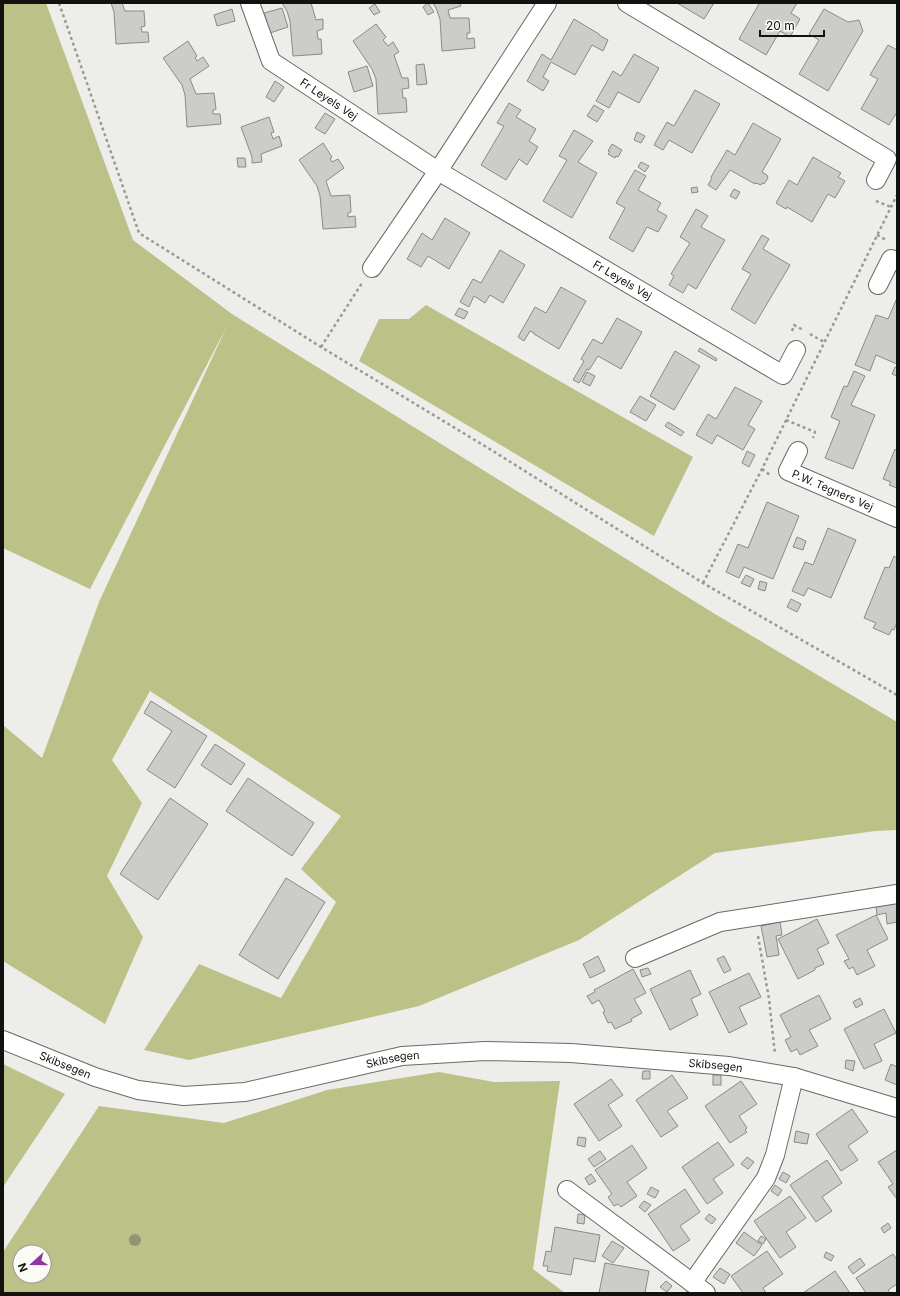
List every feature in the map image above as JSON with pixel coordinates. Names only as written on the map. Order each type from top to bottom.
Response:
[{"type":"street","name":"Fr Leyels Vej","points":[[250,3],[271,61],[438,170],[783,375],[796,350]]},
{"type":"street","points":[[372,268],[547,3]]},
{"type":"street","points":[[627,3],[887,159],[876,180]]},
{"type":"street","points":[[878,285],[891,259],[897,261]]},
{"type":"street","name":"P.W. Tegners Vej","points":[[798,451],[788,471],[897,518]]},
{"type":"street","points":[[635,958],[720,922],[897,894]]},
{"type":"street","name":"Skibsegen","points":[[3,1040],[95,1077],[138,1090],[184,1096],[245,1092],[402,1056],[485,1051],[571,1053],[721,1066],[794,1077],[897,1108]]},
{"type":"street","points":[[567,1190],[699,1288],[766,1178],[775,1154],[794,1077]]},
{"type":"path","points":[[59,3],[139,233],[321,347],[493,450],[703,583],[897,695]]},
{"type":"path","points":[[703,583],[762,469],[897,195]]},
{"type":"path","points":[[321,347],[372,268]]},
{"type":"path","points":[[754,916],[769,999],[775,1054]]},
{"type":"green space","points":[[3,3],[46,3],[133,240],[232,314],[715,614],[897,722],[897,830],[875,831],[715,853],[579,940],[419,1006],[189,1060],[144,1050],[199,964],[281,998],[336,902],[301,869],[341,816],[150,691],[112,760],[142,803],[107,876],[143,937],[105,1024],[3,961],[3,725],[42,758],[99,602],[227,326],[90,589],[3,548]]},
{"type":"green space","points":[[426,305],[693,457],[654,536],[359,361],[379,319],[409,319]]},
{"type":"green space","points":[[3,1064],[65,1094],[3,1187]]},
{"type":"green space","points":[[439,1072],[494,1082],[560,1081],[533,1269],[565,1293],[3,1293],[3,1252],[99,1106],[224,1123],[327,1090]]},
{"type":"building","points":[[111,3],[122,3],[125,11],[144,11],[145,26],[141,27],[142,32],[148,32],[149,42],[116,44],[114,12]]},
{"type":"building","points":[[282,3],[311,3],[316,20],[323,19],[323,29],[317,31],[318,39],[321,39],[322,54],[293,56],[290,21],[287,11]]},
{"type":"building","points":[[428,3],[434,12],[428,15],[423,7]]},
{"type":"building","points":[[433,3],[460,3],[461,6],[448,10],[450,18],[469,18],[470,33],[467,33],[467,39],[474,38],[475,48],[442,51],[440,19]]},
{"type":"building","points":[[677,3],[714,3],[704,19]]},
{"type":"building","points":[[757,3],[797,3],[791,13],[800,19],[790,37],[780,31],[766,55],[739,39],[759,4]]},
{"type":"building","points":[[375,4],[380,12],[374,15],[369,8]]},
{"type":"building","points":[[282,8],[288,27],[270,33],[264,13]]},
{"type":"building","points":[[232,9],[235,21],[217,26],[214,15]]},
{"type":"building","points":[[824,9],[848,22],[859,20],[863,31],[828,91],[799,74],[819,40],[809,34]]},
{"type":"building","points":[[574,19],[608,40],[603,51],[592,45],[575,75],[551,62],[543,77],[549,81],[543,91],[527,81],[542,54],[551,60]]},
{"type":"building","points":[[376,24],[386,37],[383,40],[388,46],[393,42],[399,52],[394,55],[402,78],[408,78],[409,88],[402,89],[403,98],[406,98],[407,112],[378,114],[376,79],[372,69],[353,41]]},
{"type":"building","points":[[188,41],[197,56],[195,58],[197,61],[203,57],[209,66],[190,79],[196,94],[214,93],[216,109],[213,110],[213,114],[220,114],[221,124],[187,127],[185,95],[182,85],[163,58]]},
{"type":"building","points":[[888,45],[897,50],[897,112],[889,125],[861,109],[878,79],[870,75]]},
{"type":"building","points":[[634,54],[659,68],[639,103],[618,92],[609,108],[596,101],[613,71],[621,76]]},
{"type":"building","points":[[424,64],[427,84],[417,85],[416,65]]},
{"type":"building","points":[[367,66],[373,86],[354,92],[348,72]]},
{"type":"building","points":[[275,81],[284,87],[274,102],[266,97]]},
{"type":"building","points":[[695,90],[720,104],[692,153],[669,140],[663,150],[654,145],[667,122],[674,126]]},
{"type":"building","points":[[509,103],[521,110],[516,117],[536,129],[529,141],[538,147],[527,165],[519,159],[506,180],[481,165],[504,126],[497,123]]},
{"type":"building","points":[[594,105],[604,111],[597,122],[587,116]]},
{"type":"building","points":[[325,113],[335,119],[325,134],[315,128]]},
{"type":"building","points":[[269,117],[274,132],[271,133],[273,139],[279,136],[282,146],[261,154],[262,162],[252,163],[252,157],[241,127]]},
{"type":"building","points":[[753,123],[781,139],[762,172],[767,175],[768,178],[764,184],[755,184],[730,170],[716,190],[708,185],[727,150],[735,155]]},
{"type":"building","points":[[574,130],[593,141],[578,162],[597,173],[572,218],[543,201],[567,160],[559,156]]},
{"type":"building","points":[[637,132],[645,136],[641,143],[634,140]]},
{"type":"building","points":[[323,143],[332,157],[330,158],[332,162],[338,159],[344,168],[326,181],[331,196],[350,195],[351,212],[348,213],[348,217],[355,216],[356,227],[323,229],[320,196],[317,186],[299,160]]},
{"type":"building","points":[[612,144],[622,150],[618,157],[616,156],[615,158],[608,154]]},
{"type":"building","points":[[813,157],[841,173],[838,177],[845,181],[835,198],[828,194],[812,222],[787,207],[786,209],[776,203],[789,180],[797,185]]},
{"type":"building","points":[[237,158],[245,158],[246,167],[238,167]]},
{"type":"building","points":[[641,162],[649,166],[645,172],[638,167]]},
{"type":"building","points":[[635,170],[646,176],[638,190],[661,203],[657,210],[667,216],[658,232],[647,227],[633,252],[609,238],[625,208],[616,203]]},
{"type":"building","points":[[697,187],[698,192],[692,193],[691,188]]},
{"type":"building","points":[[734,189],[740,192],[736,199],[730,196]]},
{"type":"building","points":[[696,209],[708,216],[701,227],[725,240],[696,289],[688,284],[683,293],[669,285],[674,276],[671,274],[690,243],[680,237]]},
{"type":"building","points":[[445,218],[470,233],[449,269],[428,256],[421,267],[407,259],[422,233],[432,240]]},
{"type":"building","points":[[762,235],[769,239],[763,249],[790,265],[755,324],[731,309],[751,274],[742,269]]},
{"type":"building","points":[[500,250],[525,265],[503,303],[490,295],[485,303],[474,296],[469,307],[460,302],[473,279],[481,283]]},
{"type":"building","points":[[561,287],[586,301],[559,349],[530,331],[524,341],[518,337],[535,307],[546,313]]},
{"type":"building","points":[[897,298],[897,364],[876,355],[870,371],[855,365],[876,315],[888,319]]},
{"type":"building","points":[[459,308],[468,312],[464,319],[455,315]]},
{"type":"building","points":[[617,318],[642,332],[621,369],[598,356],[589,370],[587,369],[579,383],[573,380],[584,361],[581,359],[593,339],[602,344]]},
{"type":"building","points":[[700,348],[717,359],[716,361],[698,351]]},
{"type":"building","points":[[675,351],[700,366],[674,410],[650,396]]},
{"type":"building","points":[[895,367],[897,368],[897,376],[892,374]]},
{"type":"building","points":[[854,371],[865,376],[851,405],[875,415],[853,469],[825,458],[840,421],[831,417],[844,386],[847,387]]},
{"type":"building","points":[[587,372],[595,376],[590,386],[582,382]]},
{"type":"building","points":[[735,387],[762,401],[748,425],[755,429],[743,450],[717,435],[712,444],[696,435],[708,414],[716,419]]},
{"type":"building","points":[[640,396],[656,405],[646,421],[630,412]]},
{"type":"building","points":[[668,422],[684,432],[681,436],[665,426]]},
{"type":"building","points":[[895,449],[897,451],[897,488],[889,485],[891,482],[883,479]]},
{"type":"building","points":[[747,451],[755,455],[749,467],[742,463]]},
{"type":"building","points":[[767,502],[799,516],[773,579],[744,567],[739,578],[726,572],[738,544],[748,548]]},
{"type":"building","points":[[828,528],[856,540],[831,598],[808,588],[804,596],[792,591],[805,562],[813,565]]},
{"type":"building","points":[[797,537],[806,541],[803,550],[793,547]]},
{"type":"building","points":[[894,556],[897,558],[897,622],[894,630],[892,629],[889,635],[873,628],[876,623],[864,618],[885,567],[889,568]]},
{"type":"building","points":[[746,575],[754,579],[750,587],[741,583]]},
{"type":"building","points":[[760,581],[767,583],[765,591],[758,589]]},
{"type":"building","points":[[791,599],[801,604],[797,612],[787,607]]},
{"type":"building","points":[[151,701],[207,736],[175,788],[147,770],[172,731],[144,713]]},
{"type":"building","points":[[215,744],[245,764],[231,785],[201,765]]},
{"type":"building","points":[[248,778],[314,823],[292,856],[226,811]]},
{"type":"building","points":[[170,798],[208,824],[158,900],[120,874]]},
{"type":"building","points":[[286,878],[325,902],[278,979],[239,955]]},
{"type":"building","points":[[897,903],[897,922],[887,924],[886,913],[877,915],[876,906]]},
{"type":"building","points":[[876,915],[888,939],[867,950],[875,966],[857,975],[853,967],[849,969],[844,961],[849,959],[836,935]]},
{"type":"building","points":[[817,919],[829,943],[817,949],[824,964],[798,979],[778,939]]},
{"type":"building","points":[[780,922],[782,935],[776,936],[779,955],[767,957],[761,926]]},
{"type":"building","points":[[598,956],[605,971],[590,978],[583,964]]},
{"type":"building","points":[[724,956],[731,970],[724,973],[717,959]]},
{"type":"building","points":[[648,968],[651,974],[642,977],[640,970]]},
{"type":"building","points":[[633,969],[646,993],[634,999],[642,1013],[631,1019],[632,1021],[615,1029],[611,1022],[608,1023],[603,1012],[605,1011],[599,1000],[592,1004],[587,996],[595,992],[594,990]]},
{"type":"building","points":[[690,970],[701,994],[691,999],[698,1015],[670,1030],[650,989]]},
{"type":"building","points":[[749,973],[761,997],[739,1007],[747,1024],[729,1033],[709,992]]},
{"type":"building","points":[[819,995],[831,1019],[809,1030],[818,1046],[800,1055],[797,1049],[791,1052],[785,1040],[791,1037],[780,1015]]},
{"type":"building","points":[[860,998],[863,1004],[856,1008],[853,1002]]},
{"type":"building","points":[[884,1009],[896,1033],[874,1044],[882,1061],[864,1069],[844,1029]]},
{"type":"building","points":[[846,1060],[855,1061],[853,1071],[845,1068]]},
{"type":"building","points":[[891,1064],[897,1067],[897,1085],[885,1080]]},
{"type":"building","points":[[643,1071],[650,1071],[650,1079],[642,1079]]},
{"type":"building","points":[[672,1075],[688,1098],[667,1111],[678,1126],[661,1137],[636,1100]]},
{"type":"building","points":[[713,1075],[721,1075],[721,1085],[713,1085]]},
{"type":"building","points":[[611,1079],[623,1095],[608,1105],[622,1126],[599,1141],[574,1104]]},
{"type":"building","points":[[741,1081],[757,1104],[739,1116],[747,1128],[745,1130],[747,1132],[730,1143],[705,1106]]},
{"type":"building","points":[[852,1109],[868,1132],[848,1146],[858,1160],[841,1171],[816,1134]]},
{"type":"building","points":[[796,1131],[809,1134],[807,1144],[794,1142]]},
{"type":"building","points":[[578,1137],[586,1138],[585,1147],[577,1145]]},
{"type":"building","points":[[718,1142],[734,1165],[713,1179],[723,1193],[707,1204],[682,1167]]},
{"type":"building","points":[[632,1145],[647,1168],[627,1182],[637,1196],[621,1207],[618,1204],[614,1206],[608,1197],[612,1194],[595,1170]]},
{"type":"building","points":[[897,1150],[897,1199],[888,1187],[893,1184],[878,1162]]},
{"type":"building","points":[[600,1151],[606,1159],[594,1167],[588,1159]]},
{"type":"building","points":[[747,1157],[754,1162],[748,1169],[741,1164]]},
{"type":"building","points":[[827,1160],[842,1183],[822,1197],[832,1211],[816,1222],[790,1185]]},
{"type":"building","points":[[783,1172],[790,1176],[786,1183],[779,1179]]},
{"type":"building","points":[[591,1174],[596,1181],[589,1185],[585,1178]]},
{"type":"building","points":[[775,1185],[782,1190],[778,1196],[771,1191]]},
{"type":"building","points":[[651,1187],[659,1191],[655,1198],[647,1194]]},
{"type":"building","points":[[685,1189],[700,1212],[680,1226],[690,1240],[673,1251],[648,1214]]},
{"type":"building","points":[[790,1196],[806,1218],[786,1232],[796,1247],[780,1258],[754,1221]]},
{"type":"building","points":[[644,1201],[651,1205],[645,1212],[639,1207]]},
{"type":"building","points":[[578,1214],[585,1215],[584,1224],[577,1223]]},
{"type":"building","points":[[709,1214],[716,1219],[712,1224],[705,1219]]},
{"type":"building","points":[[888,1223],[891,1228],[884,1233],[881,1228]]},
{"type":"building","points":[[555,1227],[600,1235],[595,1262],[574,1258],[571,1275],[547,1271],[548,1266],[543,1266],[546,1251],[551,1252]]},
{"type":"building","points":[[744,1232],[762,1245],[754,1256],[736,1243]]},
{"type":"building","points":[[761,1236],[766,1239],[763,1244],[758,1241]]},
{"type":"building","points":[[612,1241],[624,1248],[613,1263],[602,1256]]},
{"type":"building","points":[[767,1251],[783,1274],[763,1288],[766,1293],[743,1293],[731,1276]]},
{"type":"building","points":[[826,1252],[834,1256],[831,1261],[824,1257]]},
{"type":"building","points":[[893,1254],[897,1260],[897,1284],[888,1290],[890,1293],[866,1293],[856,1278]]},
{"type":"building","points":[[860,1258],[865,1265],[853,1274],[848,1267]]},
{"type":"building","points":[[605,1263],[649,1271],[645,1293],[599,1293]]},
{"type":"building","points":[[720,1268],[730,1274],[724,1284],[713,1277]]},
{"type":"building","points":[[835,1271],[850,1293],[803,1293]]},
{"type":"building","points":[[666,1281],[672,1286],[667,1292],[660,1287]]}]
